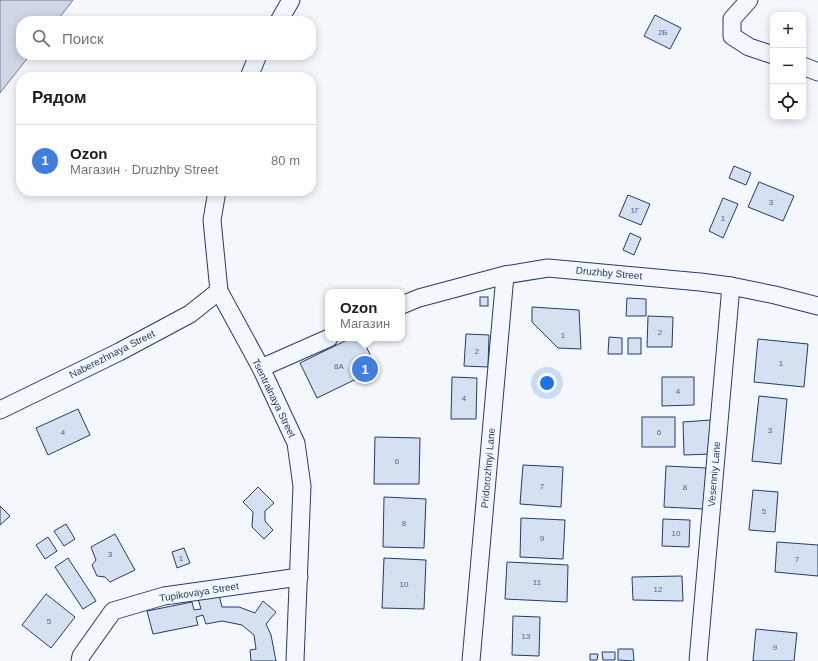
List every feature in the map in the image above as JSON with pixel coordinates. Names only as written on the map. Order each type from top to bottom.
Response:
[{"type":"street","points":[[281,16],[291,0]]},
{"type":"street","points":[[749,0],[732,19],[732,36],[749,47],[770,54]]},
{"type":"street","points":[[251,72],[256,60]]},
{"type":"street","points":[[806,67],[818,72]]},
{"type":"street","name":"Tsentralnaya Street","points":[[215,196],[212,220],[218,291],[261,368],[296,443],[302,486],[295,661]]},
{"type":"street","name":"Druzhby Street","points":[[405,304],[419,298],[504,275],[548,268],[731,286],[818,306]]},
{"type":"street","name":"Pridorozhnyi Lane","points":[[471,661],[504,275]]},
{"type":"street","name":"Vesenniy Lane","points":[[698,661],[731,286]]},
{"type":"street","name":"Naberezhnaya Street","points":[[0,410],[119,352],[190,314],[218,291]]},
{"type":"street","points":[[261,368],[325,340]]},
{"type":"street","name":"Tupikovaya Street","points":[[80,661],[113,611],[164,596],[299,577]]},
{"type":"shaded area","points":[[0,0],[73,0],[61,16],[16,16],[16,60],[26,60],[0,93]]},
{"type":"building","points":[[655,15],[681,28],[670,49],[644,36]]},
{"type":"building","points":[[734,166],[751,173],[746,185],[729,178]]},
{"type":"building","points":[[759,182],[794,196],[783,221],[748,207]]},
{"type":"building","points":[[628,195],[650,204],[641,225],[619,216]]},
{"type":"building","points":[[723,198],[738,204],[723,238],[709,231]]},
{"type":"building","points":[[630,233],[641,238],[634,255],[623,250]]},
{"type":"building","points":[[480,297],[488,297],[488,306],[480,306]]},
{"type":"building","points":[[627,298],[646,299],[646,316],[626,316]]},
{"type":"building","points":[[532,307],[579,310],[581,349],[558,348],[532,322]]},
{"type":"building","points":[[648,316],[673,317],[672,347],[647,347]]},
{"type":"building","points":[[466,334],[489,335],[488,367],[464,366]]},
{"type":"building","points":[[609,337],[622,338],[622,354],[608,354]]},
{"type":"building","points":[[628,338],[641,338],[641,354],[628,354]]},
{"type":"building","points":[[758,339],[808,344],[804,387],[754,382]]},
{"type":"building","points":[[345,341],[363,341],[377,369],[317,398],[300,363]]},
{"type":"building","points":[[452,377],[477,378],[476,419],[451,419]]},
{"type":"building","points":[[662,377],[694,377],[694,405],[662,406]]},
{"type":"building","points":[[759,396],[787,399],[781,464],[752,461]]},
{"type":"building","points":[[78,409],[90,435],[48,455],[36,428]]},
{"type":"building","points":[[642,417],[675,417],[675,447],[642,447]]},
{"type":"building","points":[[711,420],[712,454],[684,455],[683,422]]},
{"type":"building","points":[[375,437],[420,438],[419,484],[374,484]]},
{"type":"building","points":[[523,465],[563,467],[561,507],[520,504]]},
{"type":"building","points":[[666,466],[706,468],[704,509],[664,507]]},
{"type":"building","points":[[258,487],[274,503],[265,511],[265,521],[273,530],[264,539],[252,527],[253,512],[243,502]]},
{"type":"building","points":[[753,490],[778,492],[775,532],[749,530]]},
{"type":"building","points":[[384,497],[426,499],[424,548],[383,547]]},
{"type":"building","points":[[0,506],[10,516],[0,525]]},
{"type":"building","points":[[521,518],[565,520],[563,559],[520,557]]},
{"type":"building","points":[[663,519],[690,520],[689,547],[662,546]]},
{"type":"building","points":[[66,524],[75,539],[64,546],[54,531]]},
{"type":"building","points":[[115,534],[135,570],[110,582],[105,577],[97,576],[92,565],[96,560],[91,547]]},
{"type":"building","points":[[48,537],[57,551],[45,559],[36,545]]},
{"type":"building","points":[[777,542],[818,545],[818,576],[775,572]]},
{"type":"building","points":[[184,548],[190,563],[177,568],[172,552]]},
{"type":"building","points":[[68,558],[96,601],[83,609],[55,567]]},
{"type":"building","points":[[384,558],[426,560],[424,609],[382,608]]},
{"type":"building","points":[[507,562],[568,565],[567,602],[505,599]]},
{"type":"building","points":[[682,576],[683,601],[633,600],[632,577]]},
{"type":"building","points":[[46,594],[75,617],[51,648],[22,625]]},
{"type":"building","points":[[219,595],[222,607],[239,607],[255,613],[263,601],[276,612],[266,624],[271,635],[276,661],[251,661],[250,650],[256,649],[254,635],[242,625],[222,621],[206,624],[203,615],[196,617],[198,625],[153,634],[147,611],[192,602],[194,610],[201,609],[198,599]]},
{"type":"building","points":[[513,616],[540,617],[539,656],[512,655]]},
{"type":"building","points":[[756,629],[797,633],[794,661],[753,661]]},
{"type":"building","points":[[618,649],[633,649],[634,661],[618,660]]},
{"type":"building","points":[[602,652],[615,652],[615,660],[603,660]]},
{"type":"building","points":[[590,654],[598,654],[597,660],[590,660]]},
{"type":"place","name":"Ozon","points":[[365,369]]}]
